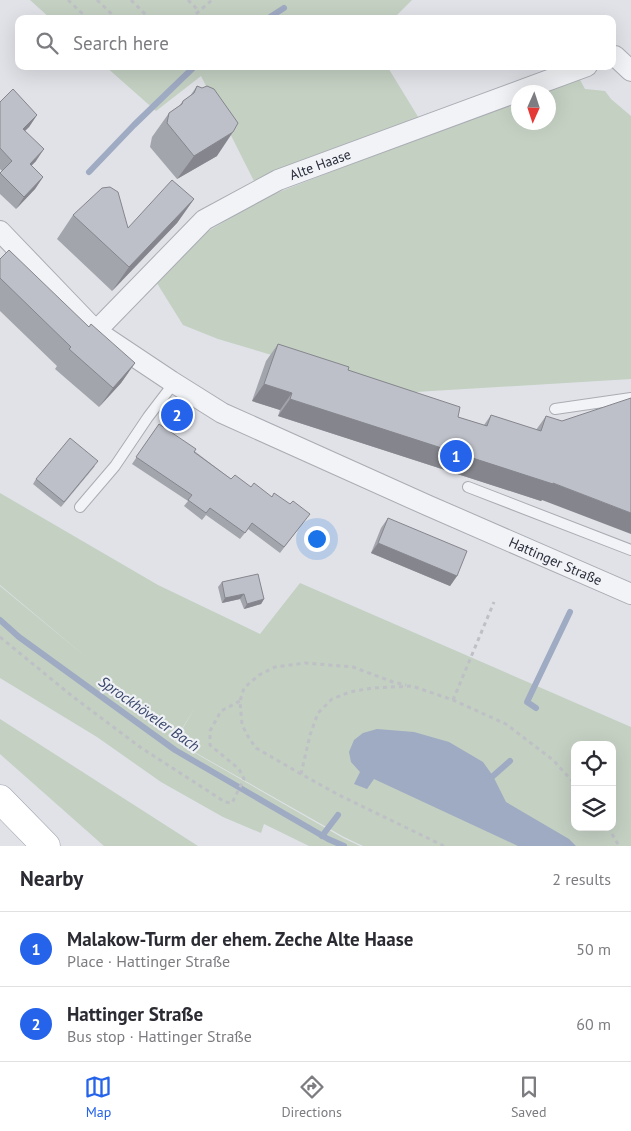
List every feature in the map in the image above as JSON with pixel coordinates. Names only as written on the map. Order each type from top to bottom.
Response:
[{"type":"main road","points":[[0,799],[46,846]]},
{"type":"street","points":[[616,57],[631,71]]},
{"type":"street","name":"Alte Haase","points":[[96,331],[204,220],[278,180],[576,70]]},
{"type":"street","name":"Hattinger Straße","points":[[0,232],[96,331],[222,414],[631,594]]},
{"type":"lane","points":[[80,507],[114,466],[174,383]]},
{"type":"lane","points":[[555,409],[631,398]]},
{"type":"lane","points":[[468,487],[631,550]]},
{"type":"path","points":[[68,0],[84,15]]},
{"type":"path","points":[[97,0],[113,15]]},
{"type":"path","points":[[131,0],[146,15]]},
{"type":"path","points":[[188,0],[199,11]]},
{"type":"path","points":[[194,15],[212,0]]},
{"type":"path","points":[[453,700],[494,602]]},
{"type":"path","points":[[0,637],[72,696],[140,748],[225,802],[232,803],[244,779],[239,770],[210,745],[210,731],[221,711],[240,701]]},
{"type":"path","points":[[444,846],[336,794],[256,748],[242,725],[240,701],[244,688],[259,675],[275,667],[305,663],[353,667],[453,700],[506,724],[553,760],[571,780]]},
{"type":"path","points":[[301,774],[310,735],[318,713],[332,699],[350,692],[372,688],[412,686]]},
{"type":"path","points":[[611,831],[620,846]]},
{"type":"green space","points":[[30,0],[412,0],[397,15],[47,15]]},
{"type":"green space","points":[[110,70],[389,70],[420,120],[255,183],[201,76],[156,111]]},
{"type":"green space","points":[[579,78],[585,89],[605,91],[611,99],[631,116],[631,379],[399,393],[218,339],[183,325],[155,280],[205,233],[266,197],[511,103],[511,130],[556,130],[556,86]]},
{"type":"green space","points":[[0,493],[158,585],[260,634],[300,583],[631,727],[631,846],[363,846],[175,741],[195,708],[174,741],[343,838],[360,846],[309,846],[264,824],[261,833],[223,817],[161,782],[97,737],[0,678],[0,586],[92,662],[0,585]]},
{"type":"green space","points":[[0,719],[198,846],[104,846],[0,754]]},
{"type":"water","points":[[377,729],[414,732],[449,742],[483,762],[493,776],[506,802],[569,839],[576,846],[518,846],[374,779],[367,789],[354,784],[360,772],[351,762],[349,752],[354,740],[363,733]]},
{"type":"building","points":[[197,86],[202,88],[207,86],[214,89],[238,123],[233,132],[194,156],[167,123],[169,113],[194,93]]},
{"type":"building","points":[[13,89],[37,115],[23,129],[44,149],[30,164],[43,177],[24,197],[0,173],[12,161],[0,148],[0,102]]},
{"type":"building","points":[[172,180],[194,199],[129,267],[73,215],[102,188],[110,187],[118,192],[128,228]]},
{"type":"building","points":[[9,250],[89,327],[91,324],[135,363],[113,388],[69,349],[71,347],[0,278],[0,259]]},
{"type":"building","points":[[278,344],[349,367],[348,370],[460,407],[458,417],[487,426],[491,415],[541,431],[546,416],[562,421],[631,398],[631,513],[553,483],[290,399],[292,393],[264,384]]},
{"type":"building","points":[[159,424],[196,449],[194,452],[231,479],[235,475],[251,487],[254,483],[272,497],[274,493],[290,504],[293,501],[310,514],[284,547],[252,523],[245,533],[210,508],[206,513],[188,500],[192,495],[136,457]]},
{"type":"building","points":[[70,438],[98,461],[64,502],[36,479]]},
{"type":"building","points":[[388,518],[467,551],[457,576],[378,543]]},
{"type":"building","points":[[258,574],[264,599],[247,604],[244,594],[225,598],[222,582]]},
{"type":"waterway","points":[[273,15],[284,8]]},
{"type":"waterway","points":[[89,172],[191,70]]},
{"type":"waterway","points":[[536,708],[527,702],[570,612]]},
{"type":"waterway","name":"Sprockhöveler Bach","points":[[0,620],[19,637],[175,750],[328,839],[344,846]]},
{"type":"waterway","points":[[493,776],[510,761]]},
{"type":"waterway","points":[[322,836],[338,815]]},
{"type":"place","name":"Hattinger Straße","points":[[177,415]]},
{"type":"place","name":"Malakow-Turm der ehem. Zeche Alte Haase","points":[[456,456]]}]
